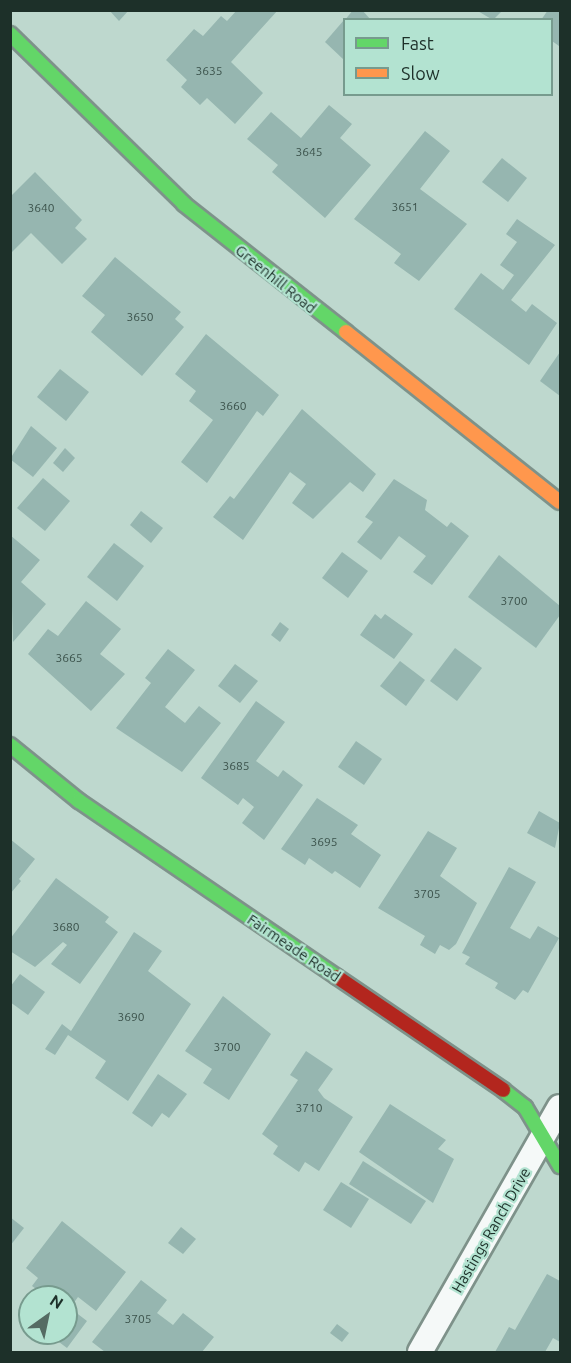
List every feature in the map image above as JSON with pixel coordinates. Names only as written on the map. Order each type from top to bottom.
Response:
[{"type":"street","name":"Greenhill Road","points":[[10,34],[184,204],[561,502]]},
{"type":"street","name":"Fairmeade Road","points":[[10,745],[79,801],[511,1096],[525,1107],[543,1140],[561,1166]]},
{"type":"street","name":"Hastings Ranch Drive","points":[[420,1353],[561,1107]]},
{"type":"building","points":[[109,10],[129,10],[119,21]]},
{"type":"building","points":[[237,10],[278,10],[231,62],[263,93],[235,124],[207,98],[200,105],[181,87],[187,80],[166,60],[194,29],[203,36],[221,16],[227,21]]},
{"type":"building","points":[[353,10],[362,10],[369,18],[347,18]]},
{"type":"building","points":[[476,10],[503,10],[495,18],[490,18]]},
{"type":"building","points":[[548,10],[560,10],[559,46],[553,42],[553,18],[542,18]]},
{"type":"building","points":[[343,21],[343,59],[325,42]]},
{"type":"building","points":[[329,105],[352,124],[340,138],[371,165],[325,218],[272,172],[278,165],[247,139],[271,112],[301,138]]},
{"type":"building","points":[[425,131],[450,151],[420,189],[467,224],[419,281],[394,263],[401,254],[354,219]]},
{"type":"building","points":[[502,158],[527,178],[508,202],[482,182]]},
{"type":"building","points":[[35,172],[82,220],[75,228],[87,239],[62,264],[31,233],[10,254],[10,197]]},
{"type":"building","points":[[517,219],[555,245],[511,300],[526,312],[532,304],[557,323],[529,365],[454,309],[481,273],[503,290],[514,275],[500,265],[517,242],[506,234]]},
{"type":"building","points":[[115,257],[181,312],[175,319],[184,327],[142,376],[91,332],[105,315],[82,296]]},
{"type":"building","points":[[206,334],[279,395],[263,416],[257,411],[207,483],[181,462],[213,420],[189,401],[196,391],[175,374]]},
{"type":"building","points":[[560,352],[560,396],[540,381]]},
{"type":"building","points":[[60,369],[89,392],[66,421],[37,397]]},
{"type":"building","points":[[302,409],[376,474],[363,492],[350,482],[313,519],[292,503],[306,484],[290,472],[243,540],[213,517],[230,496],[234,499]]},
{"type":"building","points":[[31,426],[57,448],[33,477],[10,459]]},
{"type":"building","points":[[65,448],[75,458],[63,472],[53,463]]},
{"type":"building","points":[[43,478],[70,501],[45,531],[17,508]]},
{"type":"building","points":[[394,479],[427,500],[425,510],[447,527],[451,522],[469,536],[432,585],[413,572],[426,556],[399,536],[381,560],[357,542],[373,522],[365,517]]},
{"type":"building","points":[[141,511],[163,528],[151,543],[130,525]]},
{"type":"building","points":[[10,535],[40,560],[21,582],[46,604],[13,642]]},
{"type":"building","points":[[114,543],[144,566],[117,601],[87,577]]},
{"type":"building","points":[[342,552],[368,571],[348,598],[322,578]]},
{"type":"building","points":[[499,555],[560,606],[560,615],[536,648],[468,597]]},
{"type":"building","points":[[86,601],[121,629],[100,654],[125,674],[91,711],[28,654],[48,629],[58,636]]},
{"type":"building","points":[[375,614],[381,619],[385,614],[413,634],[394,659],[360,635]]},
{"type":"building","points":[[280,622],[289,629],[280,642],[271,635]]},
{"type":"building","points":[[455,648],[482,668],[457,701],[430,681]]},
{"type":"building","points":[[168,649],[195,670],[165,707],[185,723],[199,706],[221,723],[182,772],[116,728],[151,683],[145,678]]},
{"type":"building","points":[[400,661],[425,680],[406,706],[380,686]]},
{"type":"building","points":[[235,664],[258,681],[240,703],[218,686]]},
{"type":"building","points":[[256,701],[285,722],[256,761],[278,777],[283,770],[303,785],[264,840],[242,823],[254,807],[243,798],[238,805],[201,778]]},
{"type":"building","points":[[356,741],[382,759],[364,785],[338,767]]},
{"type":"building","points":[[317,798],[358,825],[351,834],[381,855],[360,888],[335,871],[332,874],[309,858],[305,865],[281,849]]},
{"type":"building","points":[[539,811],[560,823],[555,848],[527,833]]},
{"type":"building","points":[[428,831],[457,848],[440,876],[477,903],[456,944],[449,950],[440,945],[435,954],[420,945],[425,936],[378,908]]},
{"type":"building","points":[[10,839],[35,859],[10,894]]},
{"type":"building","points":[[509,867],[536,882],[510,928],[530,939],[538,926],[559,938],[528,993],[523,990],[515,1000],[495,988],[498,983],[465,964],[470,957],[462,953]]},
{"type":"building","points":[[56,878],[109,917],[105,922],[118,932],[80,984],[51,964],[67,945],[63,942],[35,967],[10,951],[10,939]]},
{"type":"building","points":[[134,932],[162,951],[148,971],[191,1004],[128,1101],[95,1078],[106,1061],[68,1035],[55,1055],[45,1049],[62,1024],[71,1031]]},
{"type":"building","points":[[20,974],[45,992],[28,1015],[10,1002],[10,987]]},
{"type":"building","points":[[223,996],[271,1034],[229,1100],[203,1083],[212,1069],[185,1051]]},
{"type":"building","points":[[306,1051],[333,1069],[318,1090],[324,1098],[353,1117],[319,1171],[305,1162],[299,1172],[273,1154],[278,1146],[262,1134],[298,1080],[290,1075]]},
{"type":"building","points":[[158,1074],[187,1094],[169,1118],[162,1113],[152,1127],[132,1113]]},
{"type":"building","points":[[390,1104],[446,1140],[438,1149],[454,1159],[433,1203],[359,1152]]},
{"type":"building","points":[[363,1161],[426,1201],[411,1224],[349,1184]]},
{"type":"building","points":[[341,1182],[369,1199],[351,1228],[323,1210]]},
{"type":"building","points":[[10,1217],[24,1228],[10,1246]]},
{"type":"building","points":[[62,1221],[126,1272],[96,1311],[78,1297],[78,1285],[33,1285],[38,1278],[26,1268]]},
{"type":"building","points":[[181,1227],[196,1239],[183,1254],[168,1243]]},
{"type":"building","points":[[547,1274],[560,1281],[560,1342],[553,1338],[545,1352],[495,1352],[509,1327],[515,1330]]},
{"type":"building","points":[[141,1280],[167,1300],[157,1313],[173,1325],[183,1313],[214,1337],[202,1352],[105,1352],[92,1342]]},
{"type":"building","points":[[78,1314],[87,1321],[78,1333]]},
{"type":"building","points":[[337,1324],[349,1333],[342,1342],[330,1333]]},
{"type":"traffic: fast","points":[[10,34],[184,204],[346,332]]},
{"type":"traffic: fast","points":[[10,745],[79,801],[337,977]]},
{"type":"traffic: fast","points":[[503,1090],[525,1107],[560,1166]]},
{"type":"traffic: slow","points":[[346,332],[560,502]]},
{"type":"traffic: jam","points":[[337,977],[503,1090]]}]
